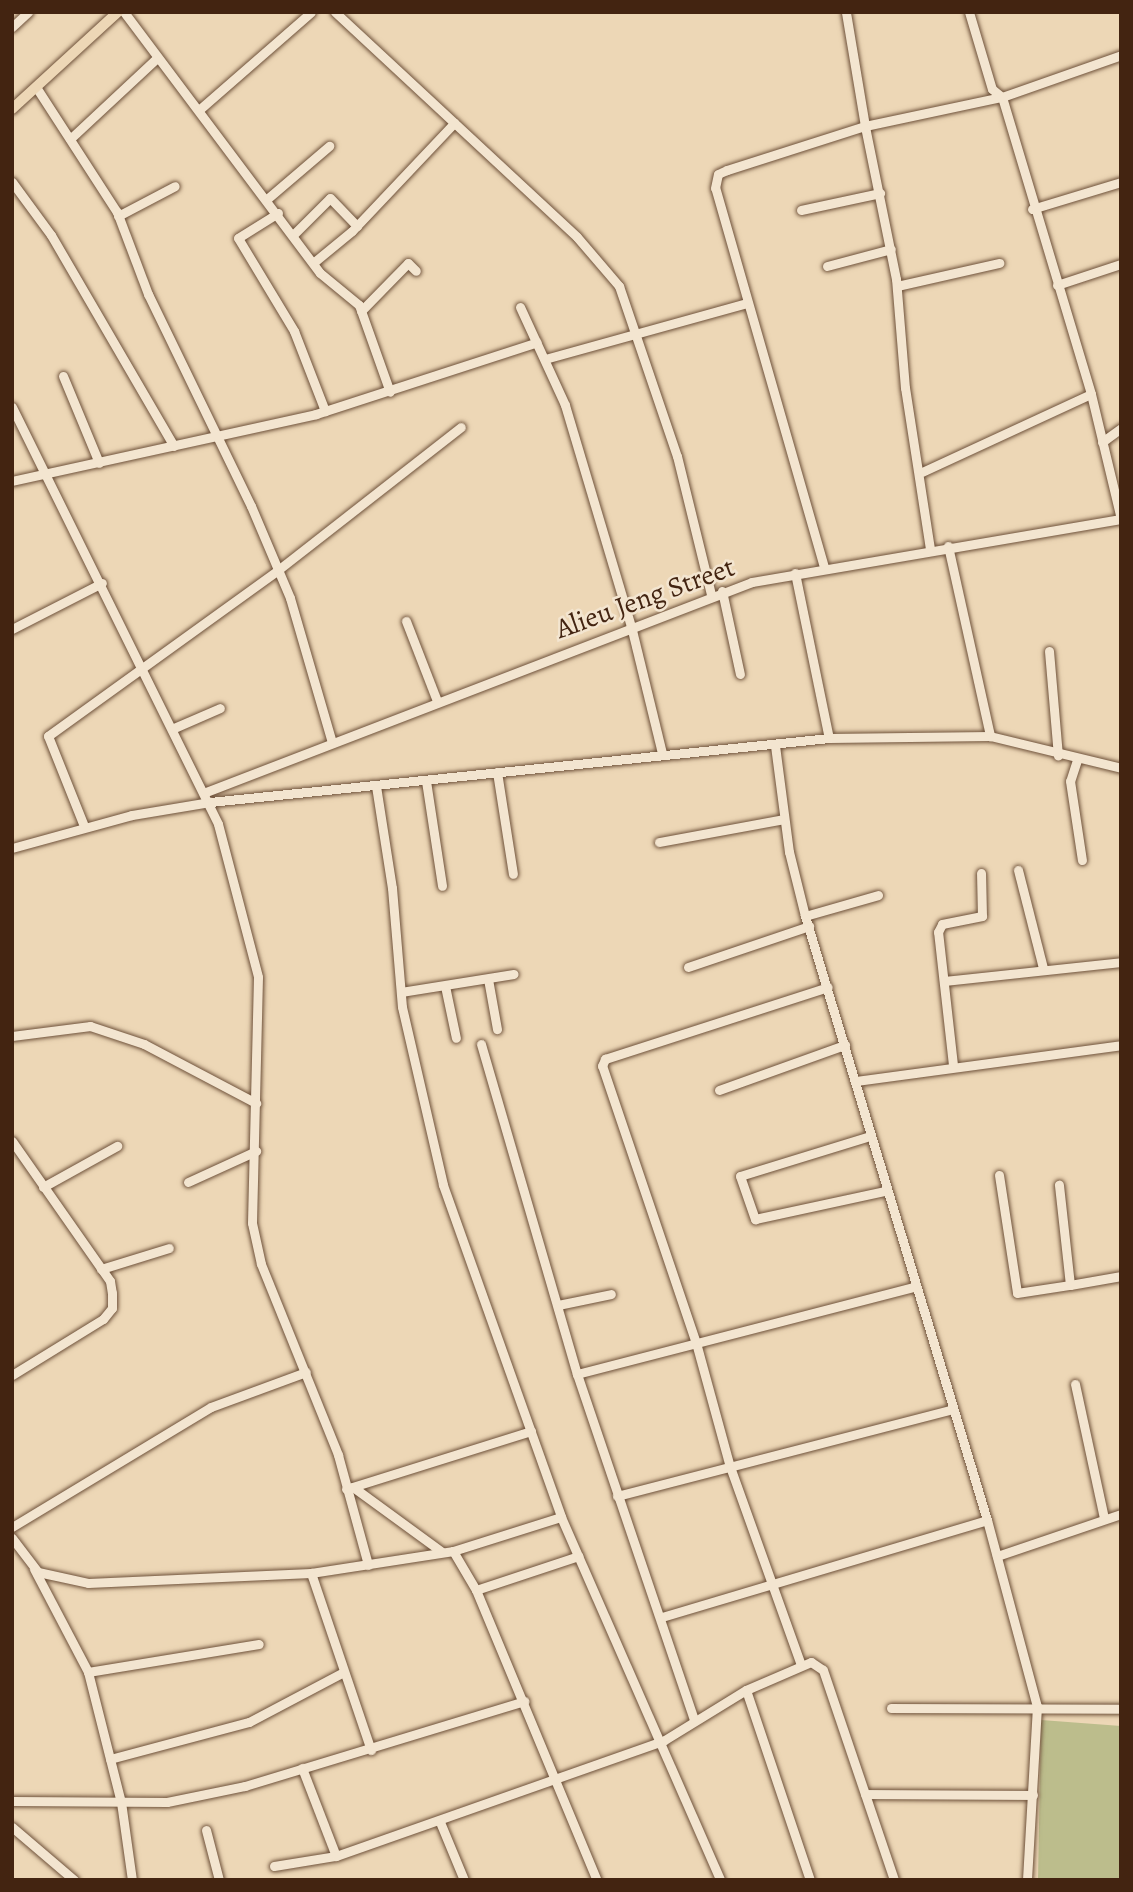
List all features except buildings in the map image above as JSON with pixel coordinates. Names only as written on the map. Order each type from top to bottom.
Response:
[{"type":"main road","points":[[12,109],[118,12]]},
{"type":"street","points":[[12,27],[28,12]]},
{"type":"street","points":[[124,12],[157,58],[200,108],[313,263],[361,311],[390,392]]},
{"type":"street","points":[[200,108],[311,12]]},
{"type":"street","points":[[335,12],[577,237],[619,286],[638,334],[677,456],[711,594]]},
{"type":"street","points":[[846,12],[865,127],[897,286],[905,388],[922,472],[930,549]]},
{"type":"street","points":[[969,12],[992,89],[1002,97],[1032,209],[1091,394],[1121,519]]},
{"type":"street","points":[[824,567],[715,188],[719,174],[865,127],[1002,97],[1121,55]]},
{"type":"street","points":[[71,139],[157,58]]},
{"type":"street","points":[[36,87],[118,216],[148,294],[218,436],[278,570],[332,743]]},
{"type":"street","points":[[313,263],[357,226],[454,123]]},
{"type":"street","points":[[267,199],[328,146]]},
{"type":"street","points":[[12,182],[51,235],[174,446]]},
{"type":"street","points":[[1032,209],[1121,182]]},
{"type":"street","points":[[118,216],[175,186]]},
{"type":"street","points":[[801,210],[880,193]]},
{"type":"street","points":[[293,235],[330,198],[357,226]]},
{"type":"street","points":[[278,214],[238,238],[294,331],[325,411]]},
{"type":"street","points":[[827,266],[891,249]]},
{"type":"street","points":[[361,311],[408,263],[416,271]]},
{"type":"street","points":[[897,286],[999,263]]},
{"type":"street","points":[[1057,285],[1121,264]]},
{"type":"street","points":[[545,359],[747,303]]},
{"type":"street","points":[[520,307],[565,405],[631,625],[662,753]]},
{"type":"street","points":[[12,481],[325,411],[537,342]]},
{"type":"street","points":[[63,376],[99,463]]},
{"type":"street","points":[[922,472],[1091,394]]},
{"type":"street","points":[[12,407],[210,802],[258,977],[256,1151],[252,1223],[261,1264],[306,1372],[349,1488],[368,1565]]},
{"type":"street","points":[[84,826],[48,736],[278,570],[461,427]]},
{"type":"street","points":[[1102,442],[1121,428]]},
{"type":"street","name":"Alieu Jeng Street","points":[[206,792],[711,594],[824,567],[1121,519]]},
{"type":"street","points":[[948,546],[990,736]]},
{"type":"street","points":[[795,573],[829,738]]},
{"type":"street","points":[[12,629],[102,583]]},
{"type":"street","points":[[722,591],[740,674]]},
{"type":"street","points":[[406,621],[437,701]]},
{"type":"street","points":[[1049,651],[1058,756]]},
{"type":"street","points":[[174,728],[220,708]]},
{"type":"street","points":[[12,848],[84,826],[210,802],[662,753],[775,745],[829,738],[990,736],[1058,756],[1121,768]]},
{"type":"street","points":[[775,745],[784,819],[805,916],[856,1081],[884,1191],[950,1410],[998,1556],[1037,1706],[1027,1880]]},
{"type":"street","points":[[1077,760],[1070,780],[1082,860]]},
{"type":"street","points":[[497,772],[513,874]]},
{"type":"street","points":[[426,780],[442,886]]},
{"type":"street","points":[[376,786],[401,992],[443,1185],[561,1517],[663,1741],[720,1880]]},
{"type":"street","points":[[659,842],[784,819]]},
{"type":"street","points":[[1018,870],[1043,968]]},
{"type":"street","points":[[953,1065],[938,932],[942,924],[982,916],[981,873]]},
{"type":"street","points":[[805,916],[878,895]]},
{"type":"street","points":[[688,967],[808,926]]},
{"type":"street","points":[[944,981],[1043,968],[1121,962]]},
{"type":"street","points":[[401,992],[514,974]]},
{"type":"street","points":[[488,979],[497,1029]]},
{"type":"street","points":[[445,986],[456,1038]]},
{"type":"street","points":[[801,1665],[730,1467],[696,1343],[602,1066],[605,1059],[828,987]]},
{"type":"street","points":[[12,1036],[90,1026],[144,1044],[257,1102]]},
{"type":"street","points":[[481,1044],[577,1374],[617,1496],[662,1617],[694,1720]]},
{"type":"street","points":[[719,1090],[845,1045]]},
{"type":"street","points":[[856,1081],[953,1065],[1121,1045]]},
{"type":"street","points":[[870,1136],[740,1176],[755,1219],[884,1191]]},
{"type":"street","points":[[12,1141],[101,1269],[112,1293],[112,1308],[103,1319],[12,1375]]},
{"type":"street","points":[[43,1187],[117,1146]]},
{"type":"street","points":[[188,1182],[256,1151]]},
{"type":"street","points":[[999,1175],[1014,1289],[1023,1294],[1121,1276]]},
{"type":"street","points":[[1059,1185],[1070,1285]]},
{"type":"street","points":[[101,1269],[169,1248]]},
{"type":"street","points":[[577,1374],[913,1287]]},
{"type":"street","points":[[558,1305],[611,1294]]},
{"type":"street","points":[[12,1527],[211,1407],[306,1372]]},
{"type":"street","points":[[1075,1384],[1104,1518]]},
{"type":"street","points":[[617,1496],[950,1410]]},
{"type":"street","points":[[349,1488],[531,1431]]},
{"type":"street","points":[[349,1488],[447,1551],[476,1590],[597,1880]]},
{"type":"street","points":[[998,1556],[1121,1514]]},
{"type":"street","points":[[31,1565],[50,1578],[88,1583],[311,1573],[447,1551],[561,1517]]},
{"type":"street","points":[[662,1617],[987,1520]]},
{"type":"street","points":[[12,1538],[31,1565],[88,1672],[121,1802],[132,1880]]},
{"type":"street","points":[[476,1590],[579,1556]]},
{"type":"street","points":[[311,1573],[371,1750]]},
{"type":"street","points":[[88,1672],[259,1644]]},
{"type":"street","points":[[274,1867],[336,1856],[440,1822],[663,1741],[746,1690],[801,1665],[818,1663],[823,1670],[894,1880]]},
{"type":"street","points":[[110,1759],[249,1722],[344,1672]]},
{"type":"street","points":[[746,1690],[810,1880]]},
{"type":"street","points":[[12,1801],[167,1802],[371,1750],[524,1701]]},
{"type":"street","points":[[891,1708],[1037,1706],[1121,1709]]},
{"type":"street","points":[[302,1768],[336,1856]]},
{"type":"street","points":[[865,1794],[1033,1795]]},
{"type":"street","points":[[440,1822],[464,1880]]},
{"type":"street","points":[[12,1826],[74,1880]]},
{"type":"street","points":[[206,1830],[219,1880]]},
{"type":"green space","points":[[1041,1720],[1121,1726],[1121,1880],[1038,1880]]}]
